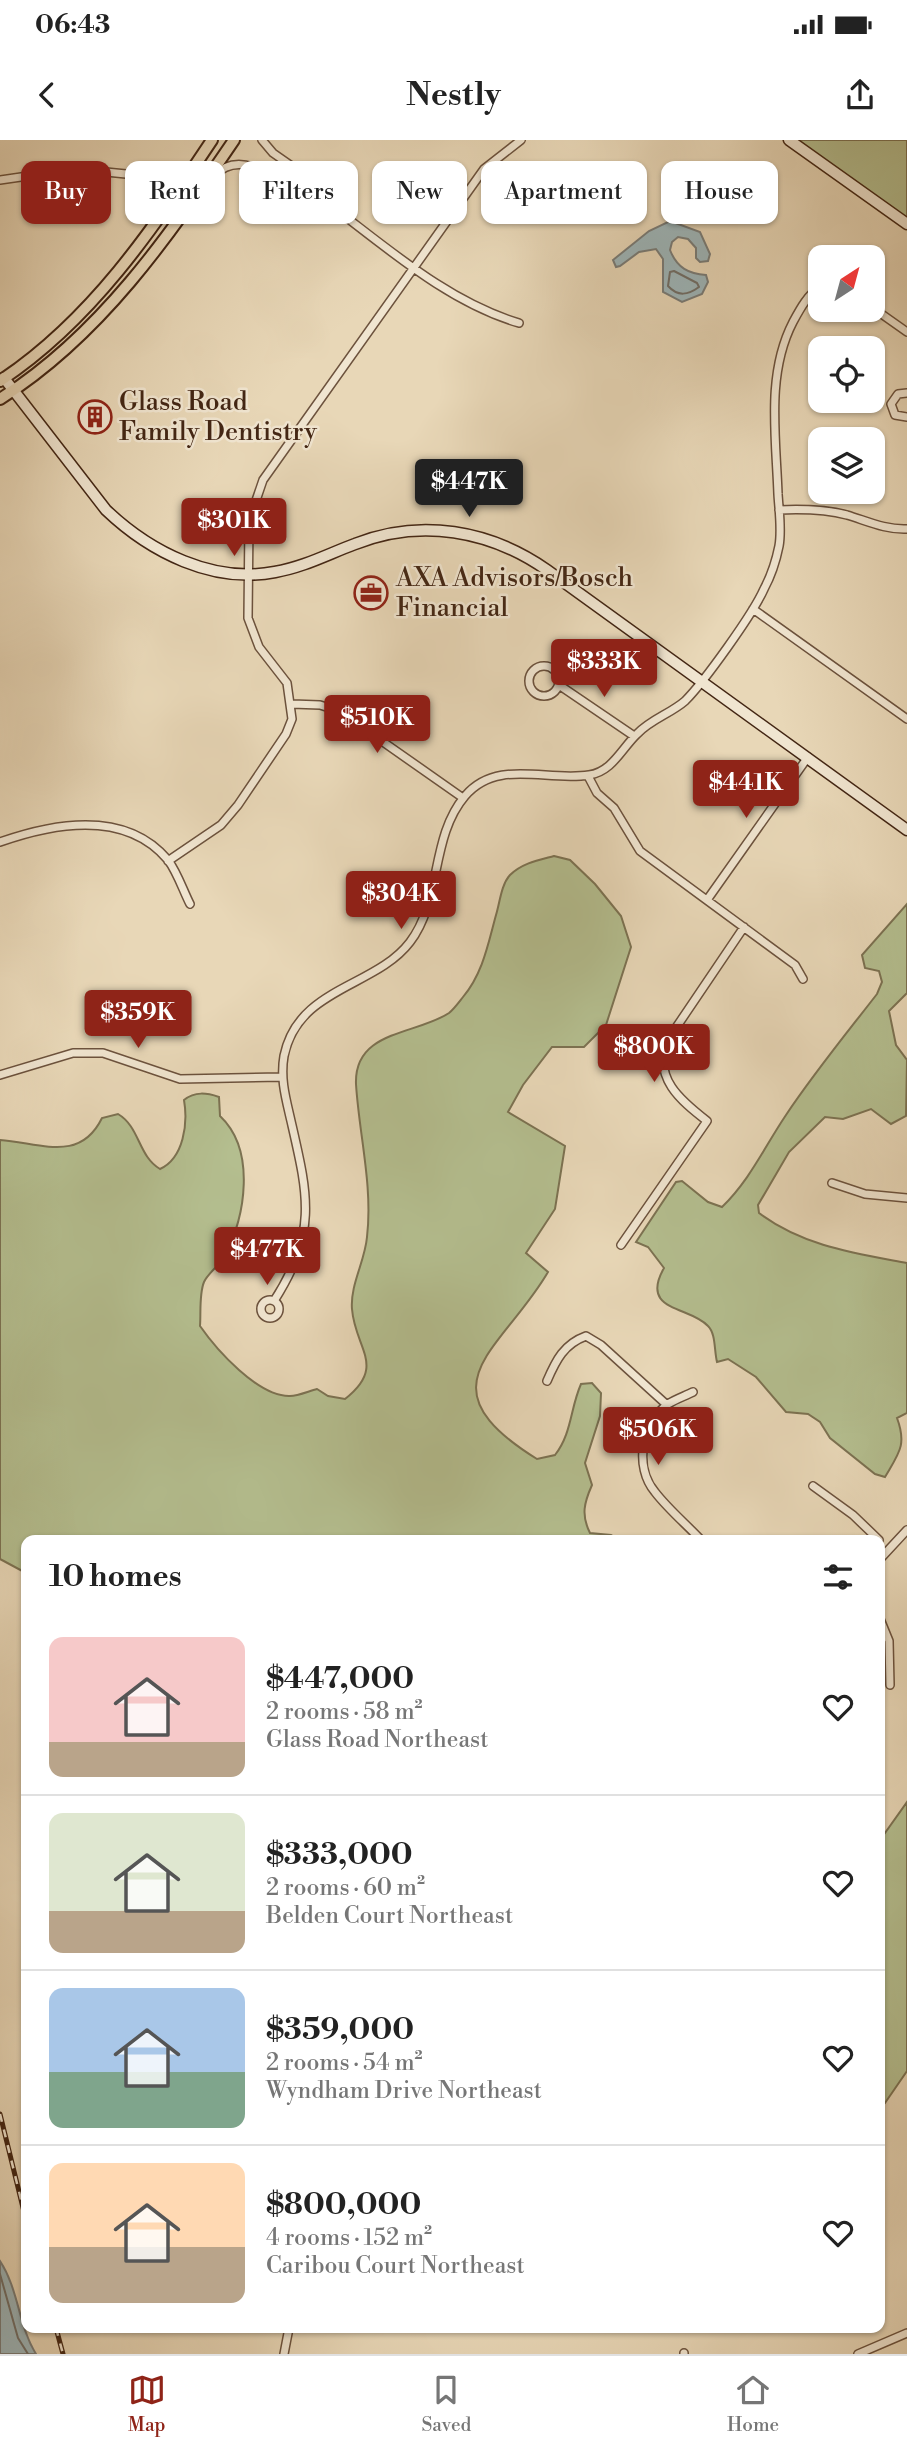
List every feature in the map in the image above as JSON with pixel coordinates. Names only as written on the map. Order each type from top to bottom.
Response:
[{"type":"main road","points":[[2,379],[64,330],[92,303],[161,216],[212,140]]},
{"type":"main road","points":[[220,161],[234,140]]},
{"type":"main road","points":[[0,399],[73,343],[105,312],[137,276],[176,224]]},
{"type":"street","points":[[262,140],[284,161]]},
{"type":"street","points":[[168,861],[220,825],[238,805],[286,734],[292,719],[292,704],[287,684],[259,647],[248,618],[249,521],[263,480],[484,169],[521,140]]},
{"type":"street","points":[[789,140],[907,224]]},
{"type":"street","points":[[0,180],[76,169],[125,174]]},
{"type":"street","points":[[356,224],[472,306],[519,323]]},
{"type":"street","points":[[274,1301],[296,1260],[307,1212],[307,1190],[281,1077],[285,1052],[308,1013],[324,997],[396,957],[412,940],[424,918],[445,835],[463,798],[476,786],[492,778],[513,774],[589,775],[609,766],[634,736],[651,721],[687,699],[753,609],[763,593],[776,557],[779,510],[775,403],[777,362],[781,345],[808,298]]},
{"type":"street","points":[[886,317],[907,332]]},
{"type":"street","points":[[2,379],[106,510],[126,529],[177,559],[200,567],[248,575],[294,568],[356,543],[403,532],[449,530],[481,537],[528,557],[907,830]]},
{"type":"street","points":[[907,393],[898,394],[891,404],[895,415],[907,417]]},
{"type":"street","points":[[779,510],[808,509],[843,514],[895,530],[907,529]]},
{"type":"street","points":[[753,609],[907,719]]},
{"type":"street","points":[[550,668],[557,675],[558,685],[550,695],[540,696],[530,686],[530,676],[536,669],[550,668]]},
{"type":"street","points":[[558,685],[634,736]]},
{"type":"street","points":[[292,704],[320,705],[339,711],[463,798]]},
{"type":"street","points":[[707,900],[808,757]]},
{"type":"street","points":[[589,775],[597,793],[614,808],[640,851],[795,965],[803,979]]},
{"type":"street","points":[[0,842],[44,828],[81,824],[115,828],[144,841],[168,861],[190,904]]},
{"type":"street","points":[[621,1245],[707,1121],[679,1099],[662,1066],[662,1055],[667,1041],[744,927]]},
{"type":"street","points":[[0,1075],[28,1069],[73,1053],[103,1053],[180,1079],[281,1077]]},
{"type":"street","points":[[832,1184],[865,1194],[907,1198]]},
{"type":"street","points":[[547,1381],[556,1360],[571,1341],[586,1336],[601,1345],[667,1405]]},
{"type":"street","points":[[693,1392],[667,1405],[647,1432],[642,1449],[643,1468],[653,1490],[696,1535]]},
{"type":"street","points":[[813,1486],[853,1515],[874,1535]]},
{"type":"street","points":[[885,1553],[907,1530]]},
{"type":"street","points":[[885,1546],[888,1549]]},
{"type":"street","points":[[885,1631],[889,1641],[890,1685]]},
{"type":"street","points":[[284,2354],[288,2333]]},
{"type":"street","points":[[858,2354],[907,2333]]},
{"type":"green space","points":[[789,140],[907,140],[907,224]]},
{"type":"green space","points":[[554,856],[570,860],[595,884],[621,916],[631,947],[606,1025],[584,1047],[552,1047],[523,1085],[508,1112],[565,1146],[555,1209],[526,1253],[548,1272],[493,1346],[481,1367],[476,1388],[482,1410],[501,1433],[537,1459],[555,1455],[561,1447],[581,1384],[592,1383],[601,1393],[600,1416],[585,1463],[592,1485],[585,1503],[585,1520],[590,1533],[611,1535],[21,1535],[21,1570],[0,1559],[0,1140],[44,1146],[71,1146],[83,1141],[93,1132],[102,1118],[118,1114],[131,1126],[147,1157],[160,1169],[168,1164],[179,1148],[184,1129],[184,1100],[201,1094],[219,1097],[220,1116],[239,1147],[244,1184],[232,1241],[202,1287],[200,1326],[227,1359],[265,1389],[290,1396],[317,1389],[328,1396],[345,1399],[364,1377],[366,1367],[352,1309],[353,1291],[366,1246],[368,1218],[367,1179],[356,1084],[358,1066],[365,1053],[376,1044],[453,1010],[470,988],[480,968],[507,879],[525,865]]},
{"type":"green space","points":[[907,904],[907,993],[889,1011],[896,1045],[907,1060],[906,1116],[891,1124],[871,1109],[843,1119],[825,1117],[789,1152],[758,1205],[759,1213],[811,1241],[907,1263],[907,1413],[897,1418],[901,1435],[900,1449],[885,1477],[875,1474],[830,1438],[820,1422],[808,1414],[786,1412],[756,1377],[728,1359],[717,1362],[711,1329],[700,1320],[662,1300],[658,1293],[658,1282],[664,1268],[648,1247],[636,1242],[676,1182],[682,1181],[708,1202],[722,1207],[741,1186],[797,1099],[877,994],[882,982],[879,971],[865,968],[862,955]]},
{"type":"green space","points":[[907,1802],[907,2071],[885,2103],[885,1833]]},
{"type":"water","points":[[664,224],[678,224],[700,232],[710,254],[708,261],[700,262],[696,258],[696,248],[688,239],[678,237],[672,242],[670,250],[680,266],[706,275],[708,282],[702,294],[682,302],[663,292],[663,259],[656,249],[639,252],[616,267],[613,260],[649,231]]},
{"type":"water","points":[[0,2261],[11,2284],[21,2318],[21,2333],[26,2333],[36,2354],[0,2354]]},
{"type":"railway","points":[[0,2114],[21,2200]]},
{"type":"railway","points":[[57,2333],[63,2354]]},
{"type":"place","name":"Glass Road Family Dentistry","points":[[95,417]]},
{"type":"place","name":"AXA Advisors/Bosch Financial","points":[[371,593]]}]
